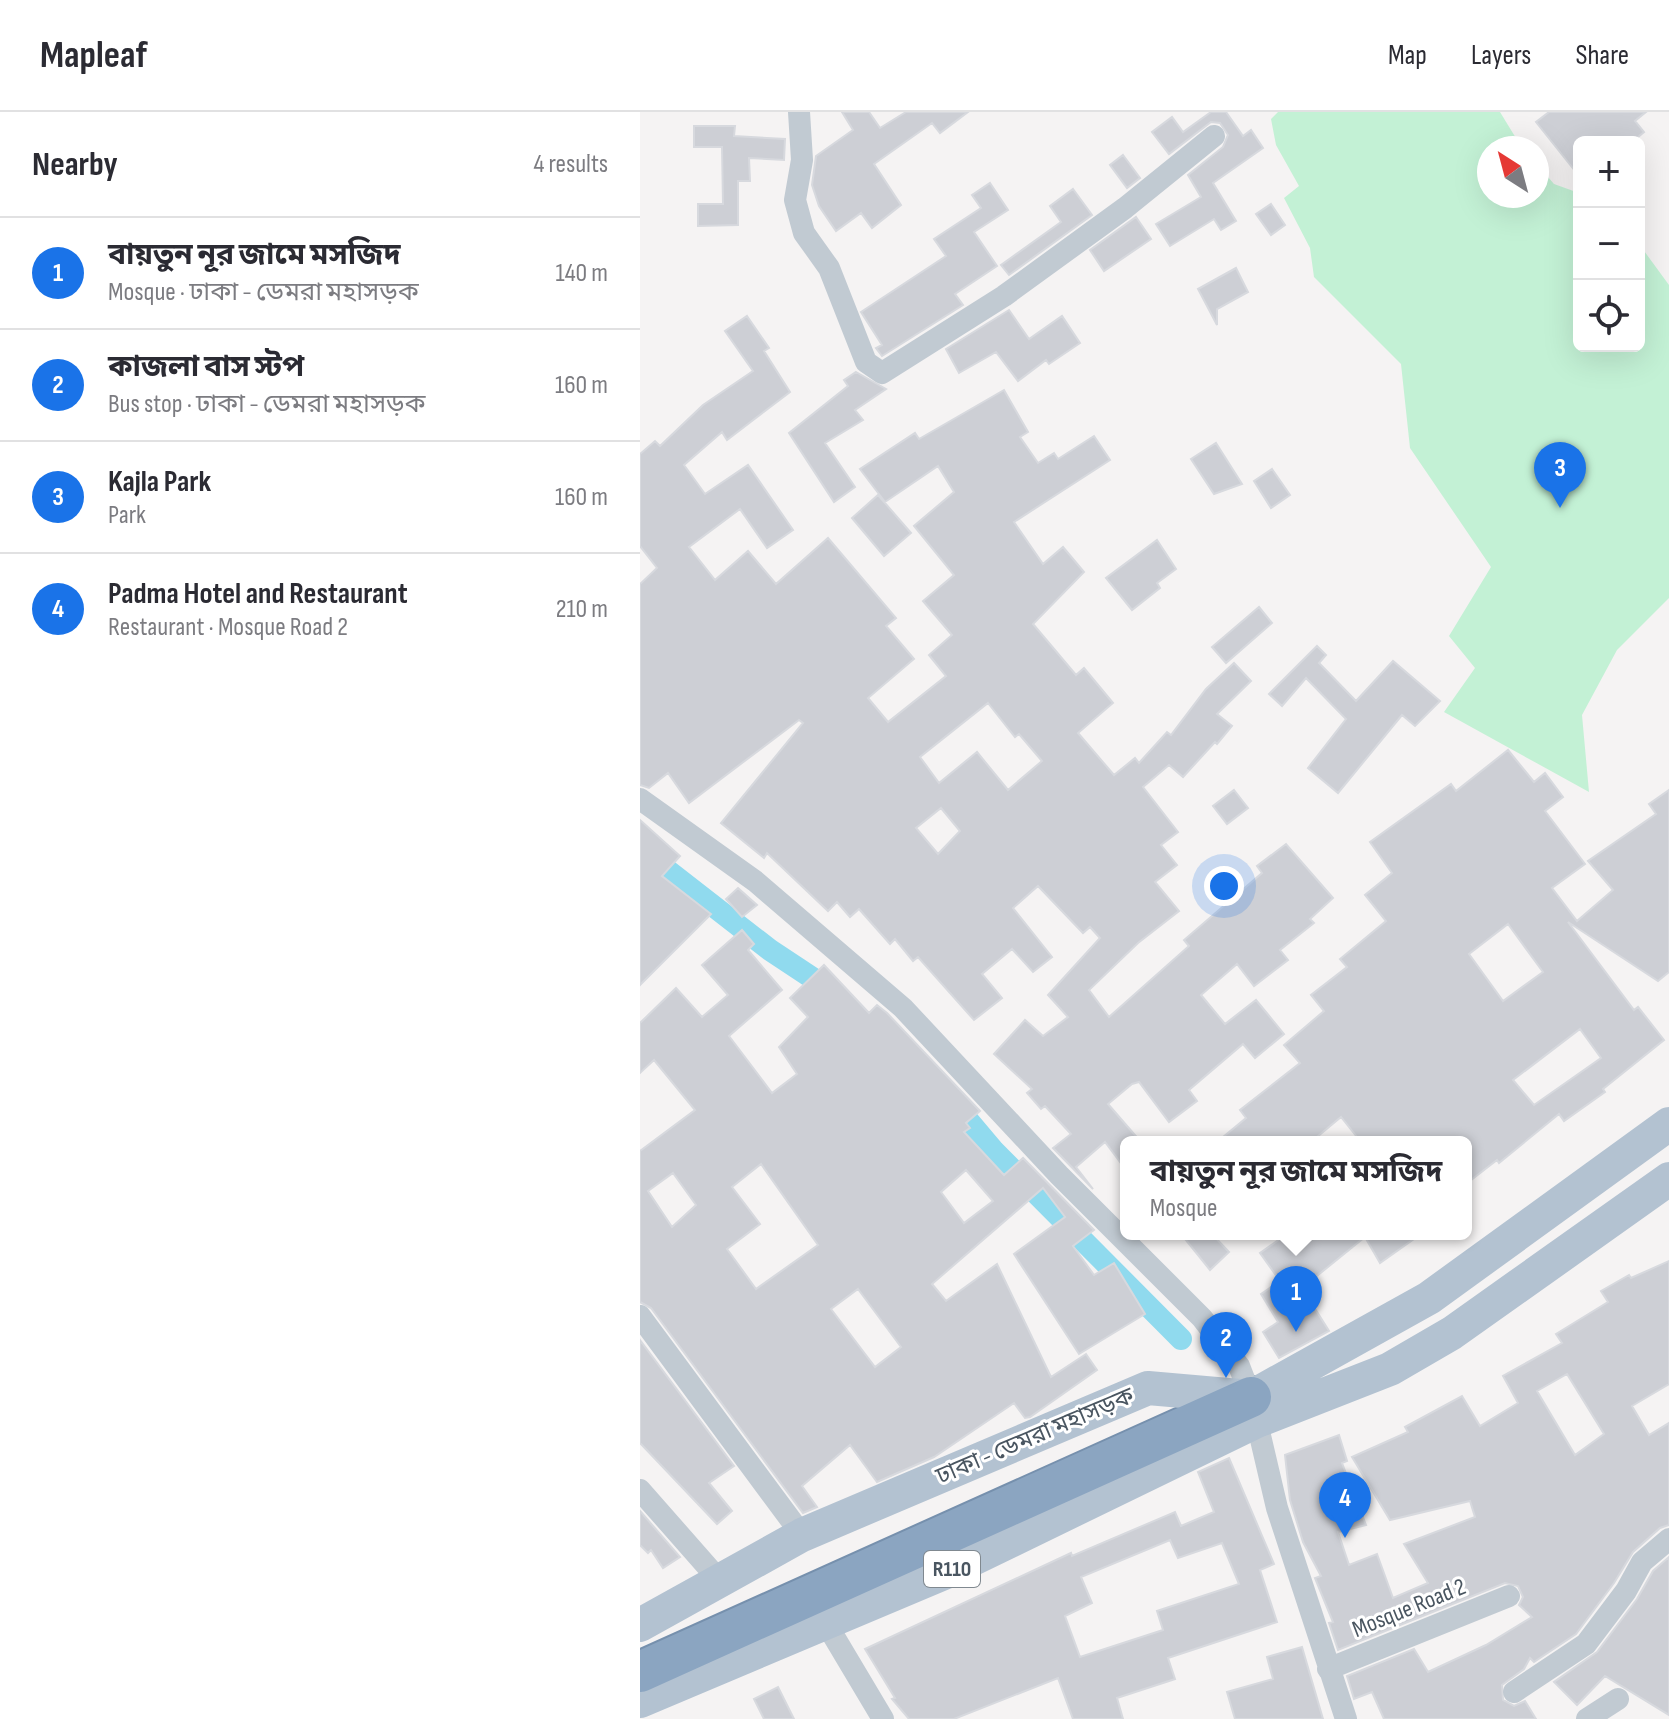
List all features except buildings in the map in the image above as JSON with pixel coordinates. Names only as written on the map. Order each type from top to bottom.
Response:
[{"type":"highway","points":[[640,1662],[727,1616],[930,1526],[1031,1486],[1254,1409]]},
{"type":"highway","points":[[640,1672],[1110,1460]]},
{"type":"main road","name":"ঢাকা - ডেমরা মহাসড়ক","points":[[640,1701],[827,1625],[1061,1519],[1254,1409],[1429,1298],[1669,1124]]},
{"type":"main road","name":"ঢাকা - ডেমরা মহাসড়ক","points":[[640,1625],[802,1535],[1148,1388],[1254,1409],[1390,1369],[1452,1333],[1669,1179]]},
{"type":"main road","points":[[1429,1298],[1452,1333]]},
{"type":"street","points":[[799,112],[802,160],[795,200],[804,233],[829,268],[866,362],[882,373],[1004,296],[1125,208],[1214,136]]},
{"type":"street","points":[[640,799],[755,881],[903,1008],[1059,1175],[1120,1234]]},
{"type":"street","points":[[1126,1240],[1177,1290],[1239,1366],[1254,1409],[1277,1508],[1346,1719]]},
{"type":"street","points":[[640,1316],[802,1535]]},
{"type":"street","points":[[640,1490],[720,1581]]},
{"type":"street","points":[[1514,1692],[1586,1644],[1626,1591],[1642,1562],[1669,1539]]},
{"type":"street","name":"Mosque Road 2","points":[[1328,1669],[1509,1596]]},
{"type":"street","points":[[827,1625],[883,1719]]},
{"type":"street","points":[[1587,1719],[1618,1699]]},
{"type":"street","points":[[640,1701],[654,1719]]},
{"type":"green space","points":[[1278,112],[1500,112],[1515,136],[1477,136],[1477,208],[1549,208],[1549,178],[1554,184],[1573,191],[1573,352],[1645,352],[1645,252],[1669,285],[1669,598],[1617,650],[1582,715],[1589,792],[1444,712],[1475,668],[1449,636],[1491,567],[1410,448],[1401,364],[1314,277],[1310,248],[1284,198],[1299,186],[1276,145],[1271,119]]},
{"type":"waterway","points":[[640,849],[770,950],[835,993]]},
{"type":"waterway","points":[[951,1100],[994,1151],[1181,1339]]},
{"type":"place","name":"Kajla Park","points":[[1560,508]]},
{"type":"place","name":"বায়তুন নূর জামে মসজিদ","points":[[1296,1332]]},
{"type":"place","name":"কাজলা বাস স্টপ","points":[[1226,1378]]},
{"type":"place","name":"Padma Hotel and Restaurant","points":[[1345,1538]]}]
